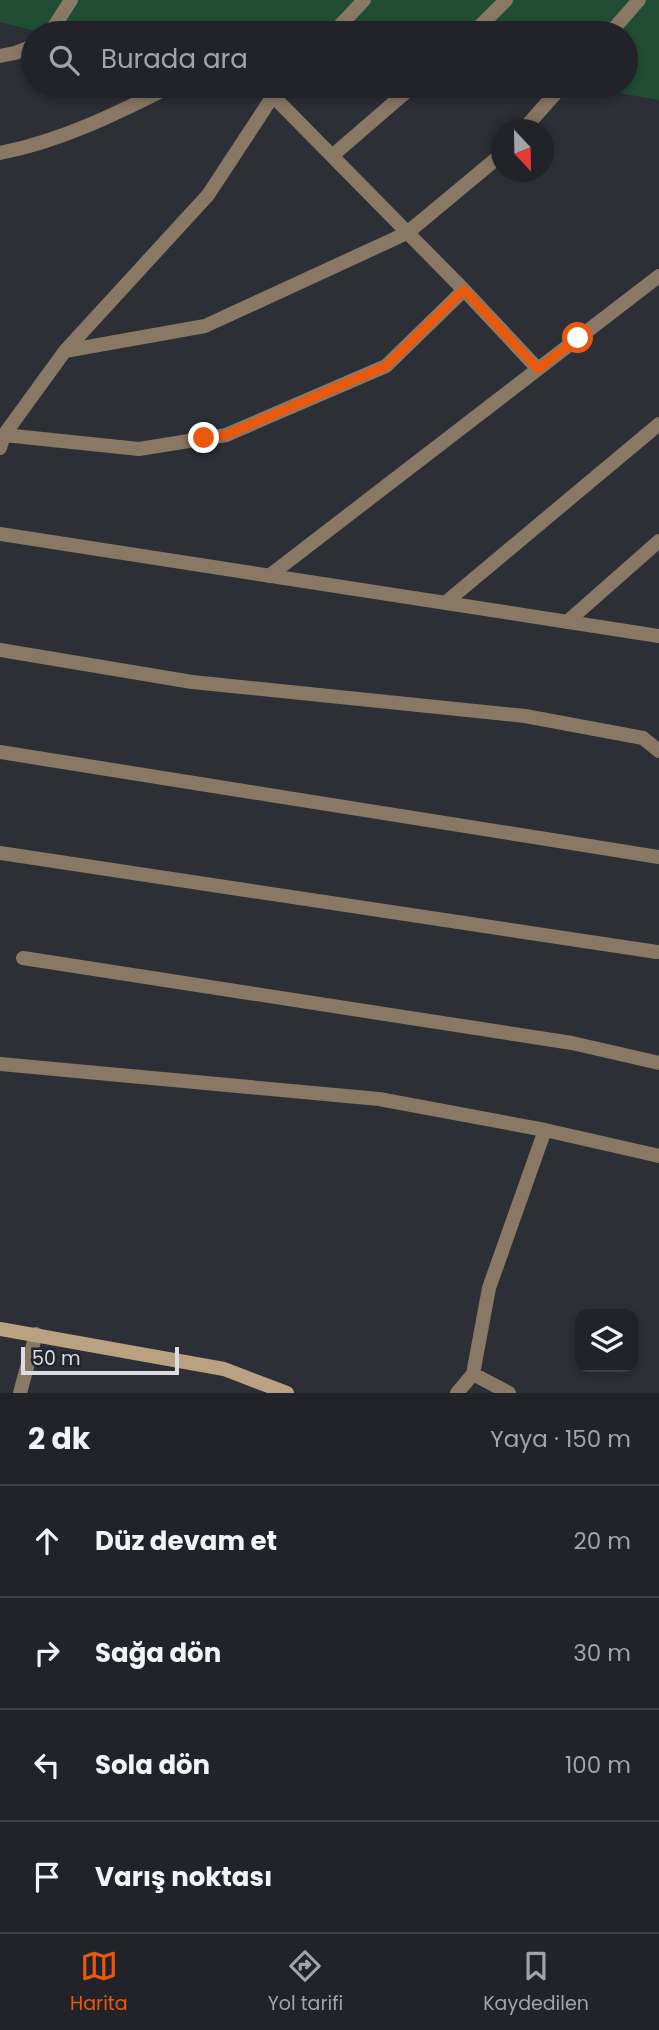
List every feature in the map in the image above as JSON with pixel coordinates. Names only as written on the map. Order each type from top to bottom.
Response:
[{"type":"street","points":[[59,21],[71,0]]},
{"type":"street","points":[[344,21],[364,0]]},
{"type":"street","points":[[485,21],[506,0]]},
{"type":"street","points":[[621,21],[639,0]]},
{"type":"street","points":[[0,56],[21,51]]},
{"type":"street","points":[[0,152],[64,136],[146,98]]},
{"type":"street","points":[[2,442],[65,351],[208,195],[273,98]]},
{"type":"street","points":[[284,98],[332,156],[538,369]]},
{"type":"street","points":[[332,156],[399,98]]},
{"type":"street","points":[[533,119],[551,98]]},
{"type":"street","points":[[65,351],[205,326],[407,233],[491,162]]},
{"type":"street","points":[[269,576],[659,276]]},
{"type":"street","points":[[2,442],[139,449],[226,435],[386,366],[464,290]]},
{"type":"street","points":[[445,603],[659,424]]},
{"type":"street","points":[[0,534],[659,636]]},
{"type":"street","points":[[567,622],[659,541]]},
{"type":"street","points":[[0,650],[192,682],[525,716],[643,738],[659,751]]},
{"type":"street","points":[[0,752],[659,857]]},
{"type":"street","points":[[0,853],[659,949]]},
{"type":"street","points":[[23,958],[572,1043],[659,1063]]},
{"type":"street","points":[[0,1064],[379,1099],[545,1130],[659,1156]]},
{"type":"street","points":[[457,1393],[473,1374],[489,1287],[545,1130]]},
{"type":"street","points":[[0,1329],[224,1369],[286,1393]]},
{"type":"street","points":[[20,1393],[36,1334]]},
{"type":"street","points":[[473,1374],[509,1393]]},
{"type":"green space","points":[[0,0],[659,0],[659,100],[638,96],[638,21],[21,21],[21,27],[0,22]]},
{"type":"route","points":[[204,438],[226,435],[386,366],[464,290],[538,369],[578,338]]}]
